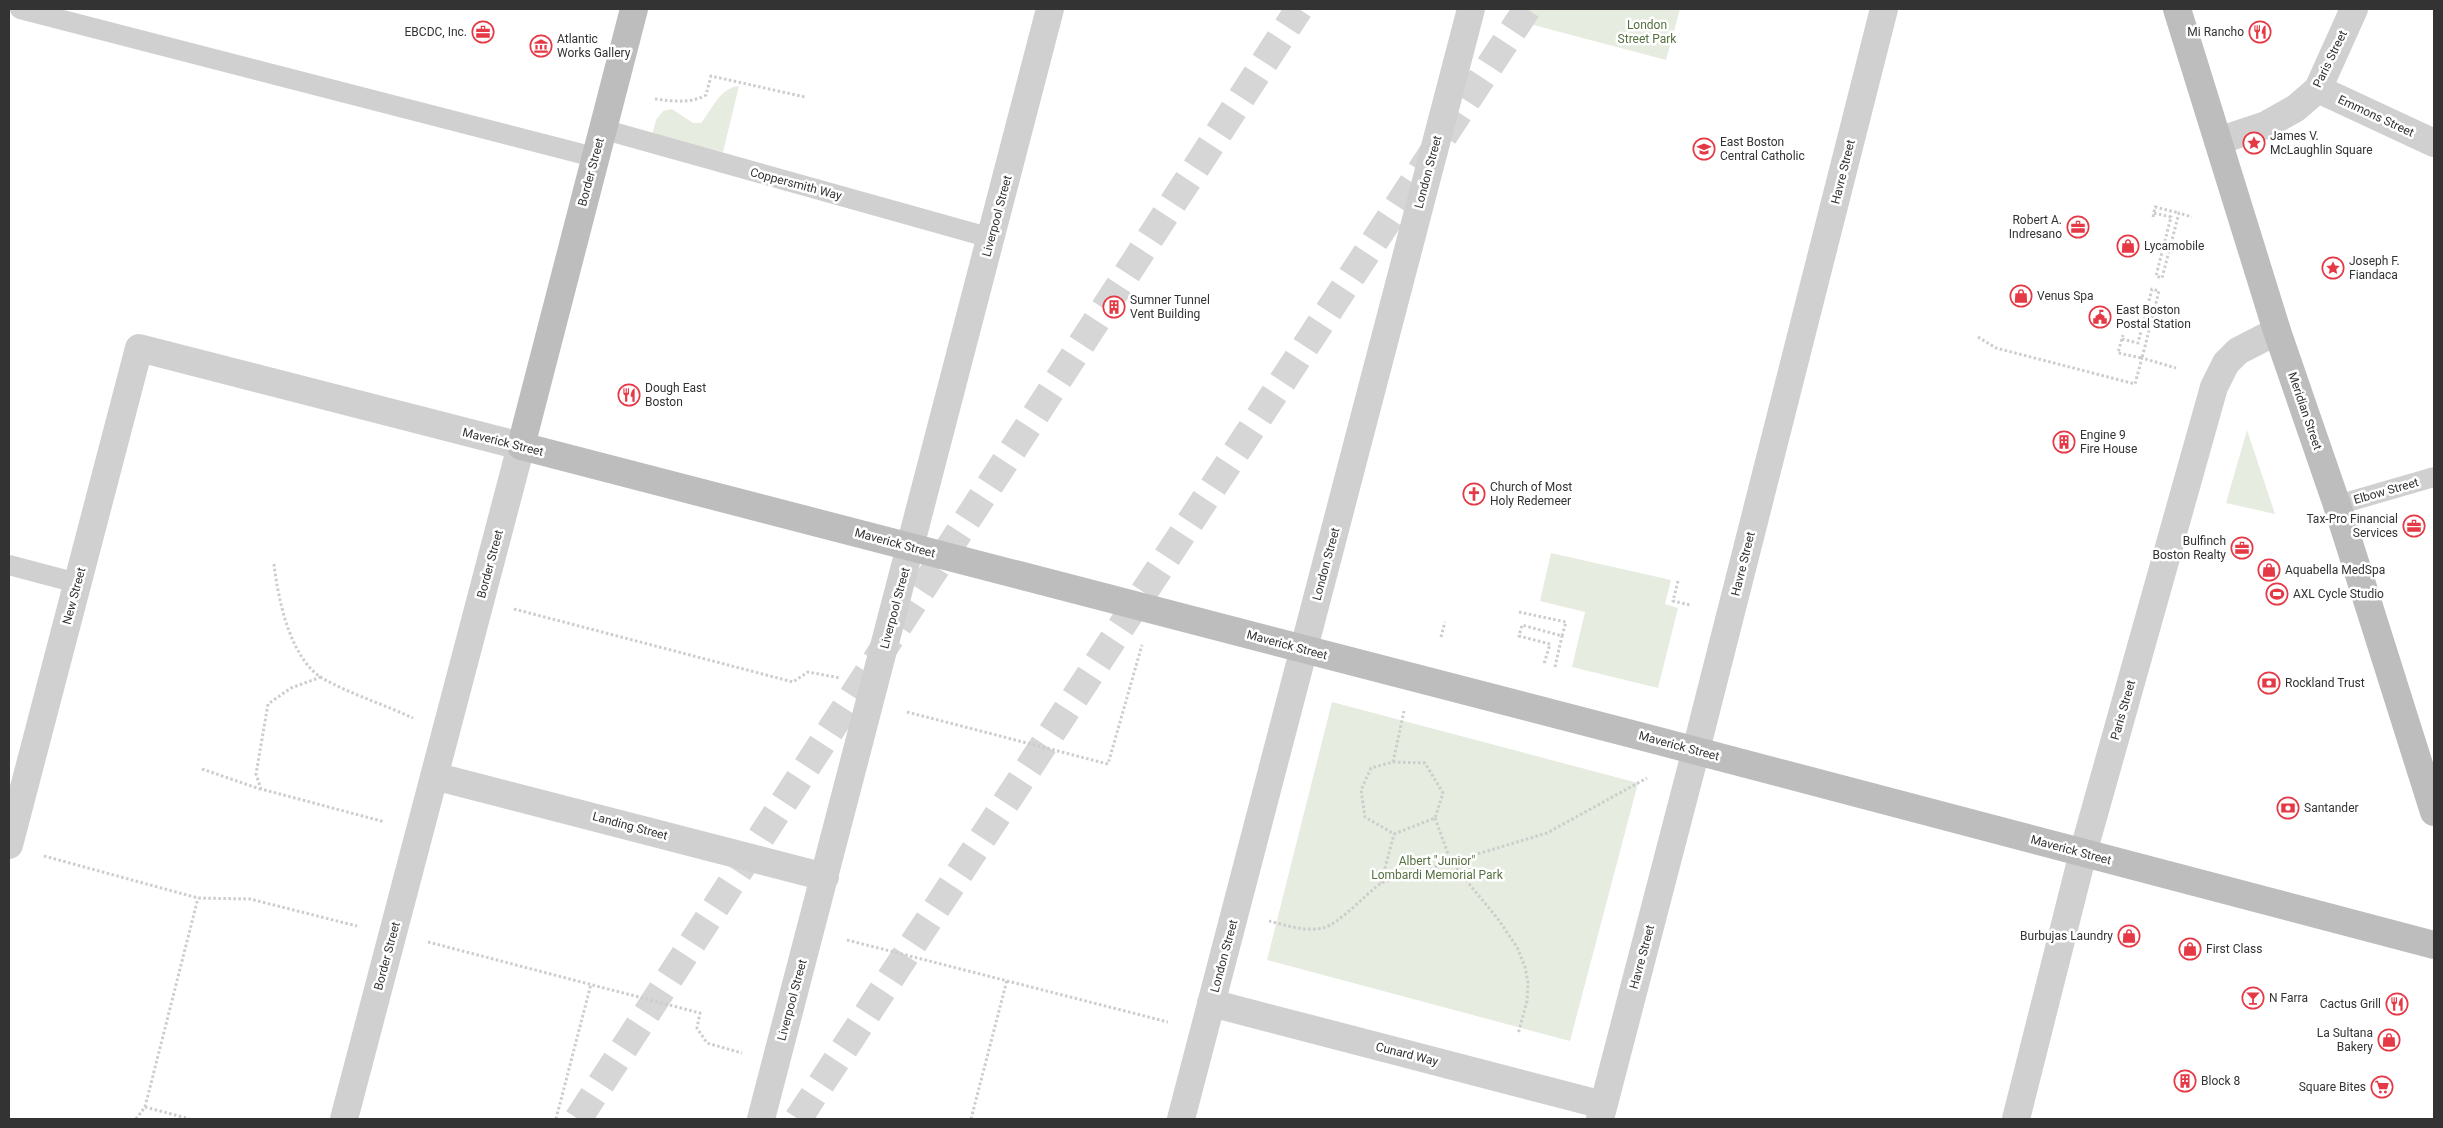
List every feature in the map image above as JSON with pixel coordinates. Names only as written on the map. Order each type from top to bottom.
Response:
[{"type":"main road","name":"Border Street","points":[[521,446],[594,157],[634,9]]},
{"type":"main road","name":"Meridian Street","points":[[2177,9],[2277,331],[2337,505],[2434,812]]},
{"type":"main road","name":"Maverick Street","points":[[521,446],[1696,750],[2434,945]]},
{"type":"street","name":"Liverpool Street","points":[[761,1119],[1050,9]]},
{"type":"street","name":"London Street","points":[[1181,1119],[1471,9]]},
{"type":"street","name":"Havre Street","points":[[1601,1112],[1696,750],[1884,9]]},
{"type":"street","name":"Paris Street","points":[[2218,140],[2266,125],[2296,108],[2318,89],[2354,9]]},
{"type":"street","name":"Emmons Street","points":[[2318,89],[2434,143]]},
{"type":"street","name":"Paris Street","points":[[2016,1119],[2083,853],[2214,386],[2226,363],[2238,351],[2277,331]]},
{"type":"street","name":"Maverick Street","points":[[139,348],[521,446]]},
{"type":"street","name":"New Street","points":[[9,845],[139,348]]},
{"type":"street","name":"Border Street","points":[[344,1119],[521,446]]},
{"type":"street","name":"Landing Street","points":[[434,776],[825,877]]},
{"type":"street","name":"Cunard Way","points":[[1211,1003],[1601,1112]]},
{"type":"lane","points":[[20,9],[594,157]]},
{"type":"lane","name":"Coppersmith Way","points":[[602,130],[991,238]]},
{"type":"lane","name":"Elbow Street","points":[[2337,505],[2434,477]]},
{"type":"lane","points":[[9,565],[77,583]]},
{"type":"path","points":[[655,99],[680,102],[699,99],[706,95],[711,76],[805,97]]},
{"type":"path","points":[[2153,217],[2156,207],[2192,217]]},
{"type":"path","points":[[2154,213],[2171,217],[2156,276],[2162,278],[2180,214]]},
{"type":"path","points":[[1978,337],[1996,348],[2135,384],[2142,358],[2159,291],[2152,289],[2138,343],[2122,337],[2118,353],[2142,358],[2176,368]]},
{"type":"path","points":[[274,564],[278,595],[300,657],[321,677],[415,719]]},
{"type":"path","points":[[1678,581],[1673,601],[1690,606]]},
{"type":"path","points":[[514,609],[793,682],[808,672],[843,679]]},
{"type":"path","points":[[1519,612],[1566,622],[1555,667]]},
{"type":"path","points":[[1441,638],[1445,622]]},
{"type":"path","points":[[1544,664],[1550,644],[1519,636],[1522,625],[1562,636]]},
{"type":"path","points":[[907,712],[1108,764],[1142,644]]},
{"type":"path","points":[[261,789],[256,774],[268,704],[292,688],[321,677]]},
{"type":"path","points":[[1393,762],[1404,711]]},
{"type":"path","points":[[1394,834],[1364,817],[1361,790],[1371,768],[1393,762],[1425,763],[1443,793],[1435,818],[1451,862],[1498,919],[1516,947],[1525,967],[1528,983],[1527,1001],[1518,1034]]},
{"type":"path","points":[[202,769],[261,789],[388,823]]},
{"type":"path","points":[[1268,921],[1294,928],[1323,928],[1338,920],[1363,896],[1381,883],[1547,834],[1647,778]]},
{"type":"path","points":[[1394,834],[1435,818]]},
{"type":"path","points":[[1381,883],[1394,834]]},
{"type":"path","points":[[44,856],[198,898],[250,900],[361,927]]},
{"type":"path","points":[[136,1119],[145,1107],[198,898]]},
{"type":"path","points":[[847,940],[1168,1022]]},
{"type":"path","points":[[427,941],[700,1013],[697,1028],[707,1043],[747,1054]]},
{"type":"path","points":[[971,1119],[1007,980]]},
{"type":"path","points":[[556,1119],[591,984]]},
{"type":"path","points":[[145,1107],[190,1119]]},
{"type":"green space","name":"London Street Park","points":[[1522,9],[1680,9],[1666,60],[1518,21]]},
{"type":"green space","points":[[739,86],[723,152],[652,135],[656,120],[663,111],[672,109],[693,123],[701,123],[721,95]]},
{"type":"green space","points":[[2247,430],[2275,514],[2226,503]]},
{"type":"green space","points":[[1551,553],[1671,580],[1665,604],[1678,608],[1658,688],[1572,667],[1585,612],[1540,601]]},
{"type":"green space","name":"Albert \"Junior\" Lombardi Memorial Park","points":[[1332,702],[1638,783],[1570,1041],[1267,960]]},
{"type":"tunnel","points":[[578,1119],[1299,9]]},
{"type":"tunnel","points":[[798,1119],[1527,9]]},
{"type":"place","name":"EBCDC, Inc.","points":[[483,32]]},
{"type":"place","name":"Mi Rancho","points":[[2260,32]]},
{"type":"place","name":"Atlantic Works Gallery","points":[[541,46]]},
{"type":"place","name":"James V. McLaughlin Square","points":[[2254,143]]},
{"type":"place","name":"East Boston Central Catholic","points":[[1704,149]]},
{"type":"place","name":"Robert A. Indresano","points":[[2078,227]]},
{"type":"place","name":"Lycamobile","points":[[2128,246]]},
{"type":"place","name":"Joseph F. Fiandaca","points":[[2333,268]]},
{"type":"place","name":"Venus Spa","points":[[2021,296]]},
{"type":"place","name":"Sumner Tunnel Vent Building","points":[[1114,307]]},
{"type":"place","name":"East Boston Postal Station","points":[[2100,317]]},
{"type":"place","name":"Dough East Boston","points":[[629,395]]},
{"type":"place","name":"Engine 9 Fire House","points":[[2064,442]]},
{"type":"place","name":"Church of Most Holy Redemeer","points":[[1474,494]]},
{"type":"place","name":"Tax-Pro Financial Services","points":[[2414,526]]},
{"type":"place","name":"Bulfinch Boston Realty","points":[[2242,548]]},
{"type":"place","name":"Aquabella MedSpa","points":[[2269,570]]},
{"type":"place","name":"AXL Cycle Studio","points":[[2277,594]]},
{"type":"place","name":"Rockland Trust","points":[[2269,683]]},
{"type":"place","name":"Santander","points":[[2288,808]]},
{"type":"place","name":"Burbujas Laundry","points":[[2129,936]]},
{"type":"place","name":"First Class","points":[[2190,949]]},
{"type":"place","name":"N Farra","points":[[2253,998]]},
{"type":"place","name":"Cactus Grill","points":[[2397,1004]]},
{"type":"place","name":"La Sultana Bakery","points":[[2389,1040]]},
{"type":"place","name":"Block 8","points":[[2185,1081]]},
{"type":"place","name":"Square Bites","points":[[2382,1087]]}]
